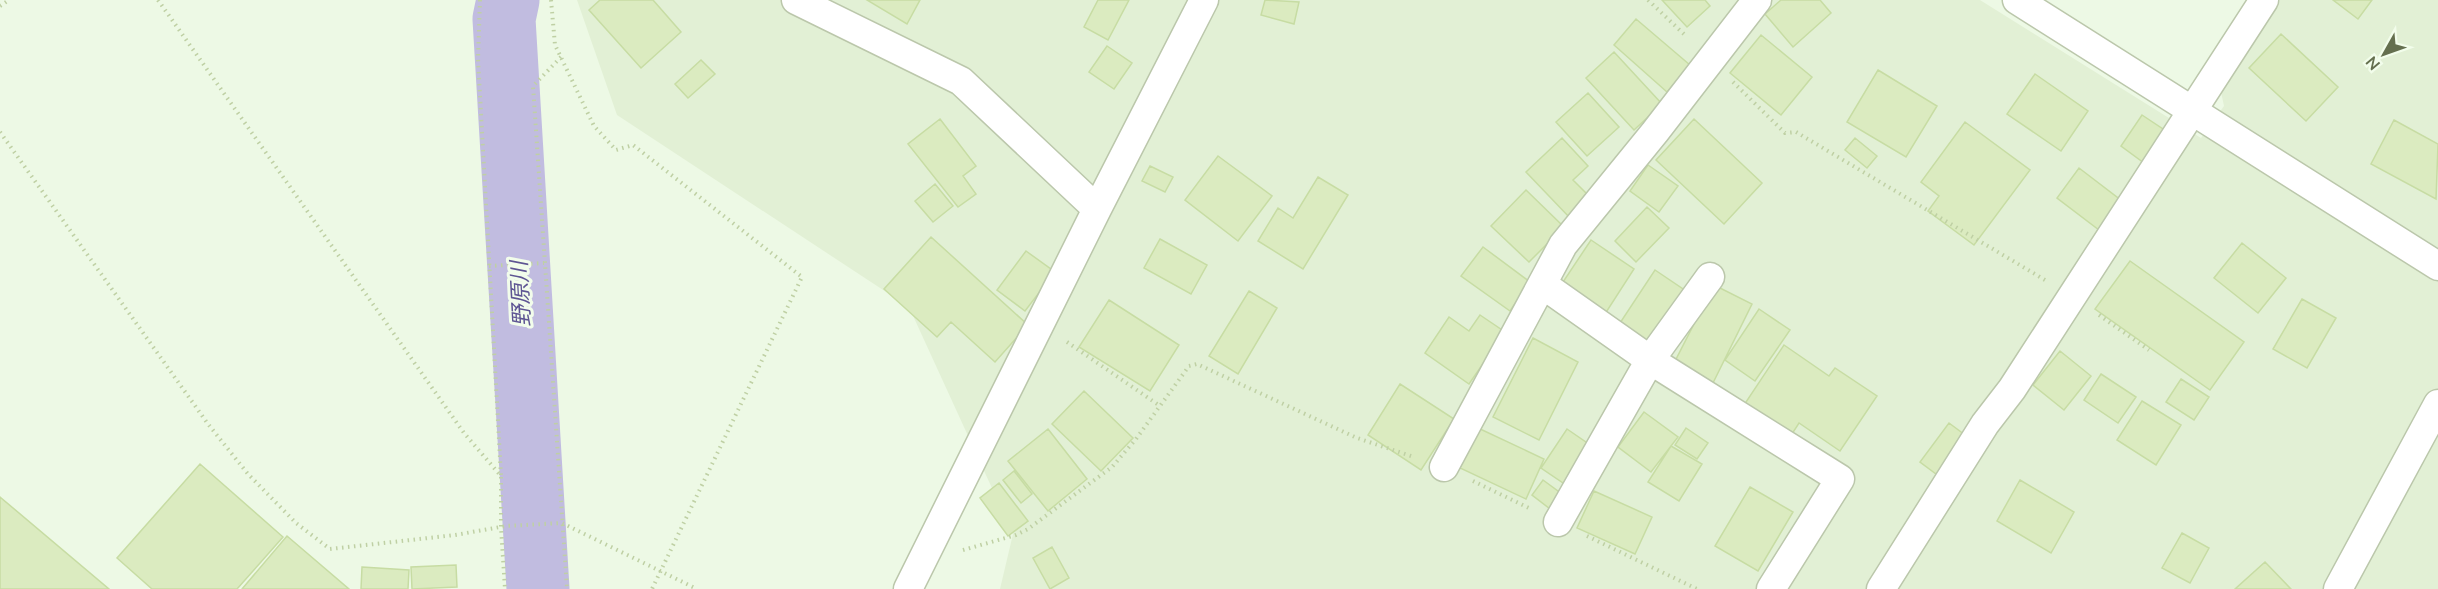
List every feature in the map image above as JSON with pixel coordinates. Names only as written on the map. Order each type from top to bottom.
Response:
[{"type":"street","points":[[796,0],[961,81],[1097,209]]},
{"type":"street","points":[[908,589],[1204,0]]},
{"type":"street","points":[[1444,467],[1563,245],[1757,0]]},
{"type":"street","points":[[2017,0],[2438,266]]},
{"type":"street","points":[[1881,589],[1985,424],[2012,389],[2264,0]]},
{"type":"street","points":[[1558,522],[1650,360],[1710,277]]},
{"type":"street","points":[[1542,284],[1650,360],[1840,479],[1771,589]]},
{"type":"street","points":[[2338,589],[2438,404]]},
{"type":"path","points":[[0,6],[9,0]]},
{"type":"path","points":[[158,0],[464,433],[501,476]]},
{"type":"path","points":[[480,0],[478,59],[491,266],[505,589]]},
{"type":"path","points":[[551,0],[555,45],[594,126],[616,150],[633,146],[801,277],[652,589]]},
{"type":"path","points":[[1648,0],[1785,133],[1796,132],[2072,296],[2149,350]]},
{"type":"path","points":[[561,57],[534,86],[543,263],[567,589]]},
{"type":"path","points":[[0,132],[208,424],[248,474],[296,523],[330,549],[455,536],[503,527],[562,523],[697,589]]},
{"type":"path","points":[[491,266],[543,263]]},
{"type":"path","points":[[1041,324],[1160,406]]},
{"type":"path","points":[[928,550],[962,551],[1028,529],[1112,467],[1136,439],[1189,366],[1197,364],[1357,438],[1444,467],[1697,589]]},
{"type":"shaded area","points":[[577,0],[1980,0],[2201,138],[2224,106],[2221,92],[2280,0],[2438,0],[2438,589],[1000,589],[1013,534],[909,307],[617,115]]},
{"type":"building","points":[[600,0],[653,0],[681,32],[641,68],[589,10]]},
{"type":"building","points":[[867,0],[920,0],[907,24]]},
{"type":"building","points":[[1098,0],[1129,0],[1108,40],[1084,27]]},
{"type":"building","points":[[1265,0],[1299,2],[1294,24],[1261,15]]},
{"type":"building","points":[[1662,0],[1705,0],[1710,6],[1687,27]]},
{"type":"building","points":[[1781,0],[1820,0],[1831,13],[1793,47],[1765,14]]},
{"type":"building","points":[[2333,0],[2372,0],[2358,19]]},
{"type":"building","points":[[1636,19],[1690,65],[1667,92],[1614,45]]},
{"type":"building","points":[[2281,34],[2338,87],[2306,121],[2249,68]]},
{"type":"building","points":[[1761,35],[1812,77],[1781,115],[1730,73]]},
{"type":"building","points":[[1107,46],[1132,63],[1114,89],[1089,72]]},
{"type":"building","points":[[1614,52],[1662,104],[1634,130],[1586,78]]},
{"type":"building","points":[[701,60],[715,74],[688,98],[675,84]]},
{"type":"building","points":[[1878,70],[1937,106],[1906,157],[1847,122]]},
{"type":"building","points":[[2035,74],[2088,111],[2061,151],[2007,114]]},
{"type":"building","points":[[1588,93],[1619,127],[1587,156],[1556,122]]},
{"type":"building","points":[[2142,115],[2166,131],[2144,163],[2121,146]]},
{"type":"building","points":[[940,119],[976,166],[963,176],[976,194],[958,207],[908,144]]},
{"type":"building","points":[[1694,119],[1762,183],[1724,224],[1656,160]]},
{"type":"building","points":[[2394,120],[2438,144],[2436,199],[2371,164]]},
{"type":"building","points":[[1965,122],[2030,170],[1974,245],[1928,211],[1939,196],[1921,182]]},
{"type":"building","points":[[1562,138],[1588,166],[1573,180],[1591,198],[1570,218],[1526,172]]},
{"type":"building","points":[[1855,138],[1877,156],[1867,168],[1845,150]]},
{"type":"building","points":[[1218,156],[1272,196],[1238,241],[1185,200]]},
{"type":"building","points":[[1648,165],[1678,186],[1659,212],[1630,191]]},
{"type":"building","points":[[1150,166],[1173,177],[1165,192],[1142,181]]},
{"type":"building","points":[[2079,168],[2122,201],[2099,230],[2057,198]]},
{"type":"building","points":[[1318,177],[1348,195],[1303,269],[1258,241],[1278,208],[1293,218]]},
{"type":"building","points":[[935,184],[953,206],[933,222],[915,201]]},
{"type":"building","points":[[1526,190],[1564,227],[1529,262],[1491,226]]},
{"type":"building","points":[[1647,207],[1669,228],[1636,262],[1615,241]]},
{"type":"building","points":[[931,237],[1028,325],[995,362],[951,322],[937,337],[884,289]]},
{"type":"building","points":[[1160,239],[1207,265],[1191,294],[1144,268]]},
{"type":"building","points":[[1591,240],[1634,269],[1605,314],[1561,285]]},
{"type":"building","points":[[2242,243],[2286,278],[2258,313],[2214,278]]},
{"type":"building","points":[[1483,247],[1530,282],[1510,311],[1461,276]]},
{"type":"building","points":[[1026,251],[1055,272],[1025,311],[997,290]]},
{"type":"building","points":[[2130,261],[2244,342],[2210,390],[2095,309]]},
{"type":"building","points":[[1655,270],[1689,293],[1647,355],[1614,332]]},
{"type":"building","points":[[1714,285],[1752,304],[1709,391],[1670,371]]},
{"type":"building","points":[[1249,291],[1277,308],[1238,374],[1209,356]]},
{"type":"building","points":[[2302,299],[2336,318],[2307,368],[2273,349]]},
{"type":"building","points":[[1109,300],[1179,345],[1150,391],[1079,347]]},
{"type":"building","points":[[1759,309],[1790,330],[1755,381],[1725,360]]},
{"type":"building","points":[[1480,315],[1505,332],[1469,384],[1425,353],[1449,317],[1469,331]]},
{"type":"building","points":[[1533,338],[1578,362],[1539,440],[1493,417]]},
{"type":"building","points":[[1784,345],[1829,376],[1835,368],[1877,396],[1840,451],[1799,423],[1790,437],[1744,405]]},
{"type":"building","points":[[2060,351],[2091,376],[2064,410],[2033,385]]},
{"type":"building","points":[[2101,374],[2136,397],[2118,423],[2084,400]]},
{"type":"building","points":[[2181,379],[2209,397],[2194,420],[2166,402]]},
{"type":"building","points":[[1400,384],[1454,419],[1421,470],[1368,435]]},
{"type":"building","points":[[1084,391],[1133,438],[1101,471],[1052,424]]},
{"type":"building","points":[[2142,401],[2181,425],[2156,465],[2117,440]]},
{"type":"building","points":[[1644,412],[1678,437],[1651,472],[1618,447]]},
{"type":"building","points":[[1949,423],[1969,438],[1940,477],[1920,462]]},
{"type":"building","points":[[1478,428],[1544,459],[1526,499],[1460,468]]},
{"type":"building","points":[[1686,428],[1708,443],[1697,459],[1675,445]]},
{"type":"building","points":[[1048,429],[1087,479],[1048,511],[1008,461]]},
{"type":"building","points":[[1567,429],[1596,449],[1569,487],[1541,468]]},
{"type":"building","points":[[1671,446],[1702,464],[1679,501],[1648,482]]},
{"type":"building","points":[[200,464],[283,537],[237,589],[152,589],[117,558]]},
{"type":"building","points":[[1014,471],[1032,494],[1021,503],[1003,480]]},
{"type":"building","points":[[1543,480],[1566,497],[1554,512],[1532,495]]},
{"type":"building","points":[[2020,480],[2074,512],[2051,553],[1997,521]]},
{"type":"building","points":[[999,483],[1028,521],[1008,536],[980,498]]},
{"type":"building","points":[[1750,487],[1793,512],[1758,571],[1715,546]]},
{"type":"building","points":[[1594,491],[1652,517],[1635,554],[1577,528]]},
{"type":"building","points":[[0,497],[109,589],[0,589]]},
{"type":"building","points":[[2182,533],[2209,548],[2190,583],[2162,568]]},
{"type":"building","points":[[287,536],[349,589],[242,589]]},
{"type":"building","points":[[1052,547],[1069,578],[1050,589],[1033,558]]},
{"type":"building","points":[[2265,562],[2291,589],[2235,589]]},
{"type":"building","points":[[456,565],[457,587],[412,589],[411,567]]},
{"type":"building","points":[[362,567],[409,570],[408,589],[361,589]]},
{"type":"waterway","name":"野原川","points":[[508,0],[504,19],[538,589]]}]
